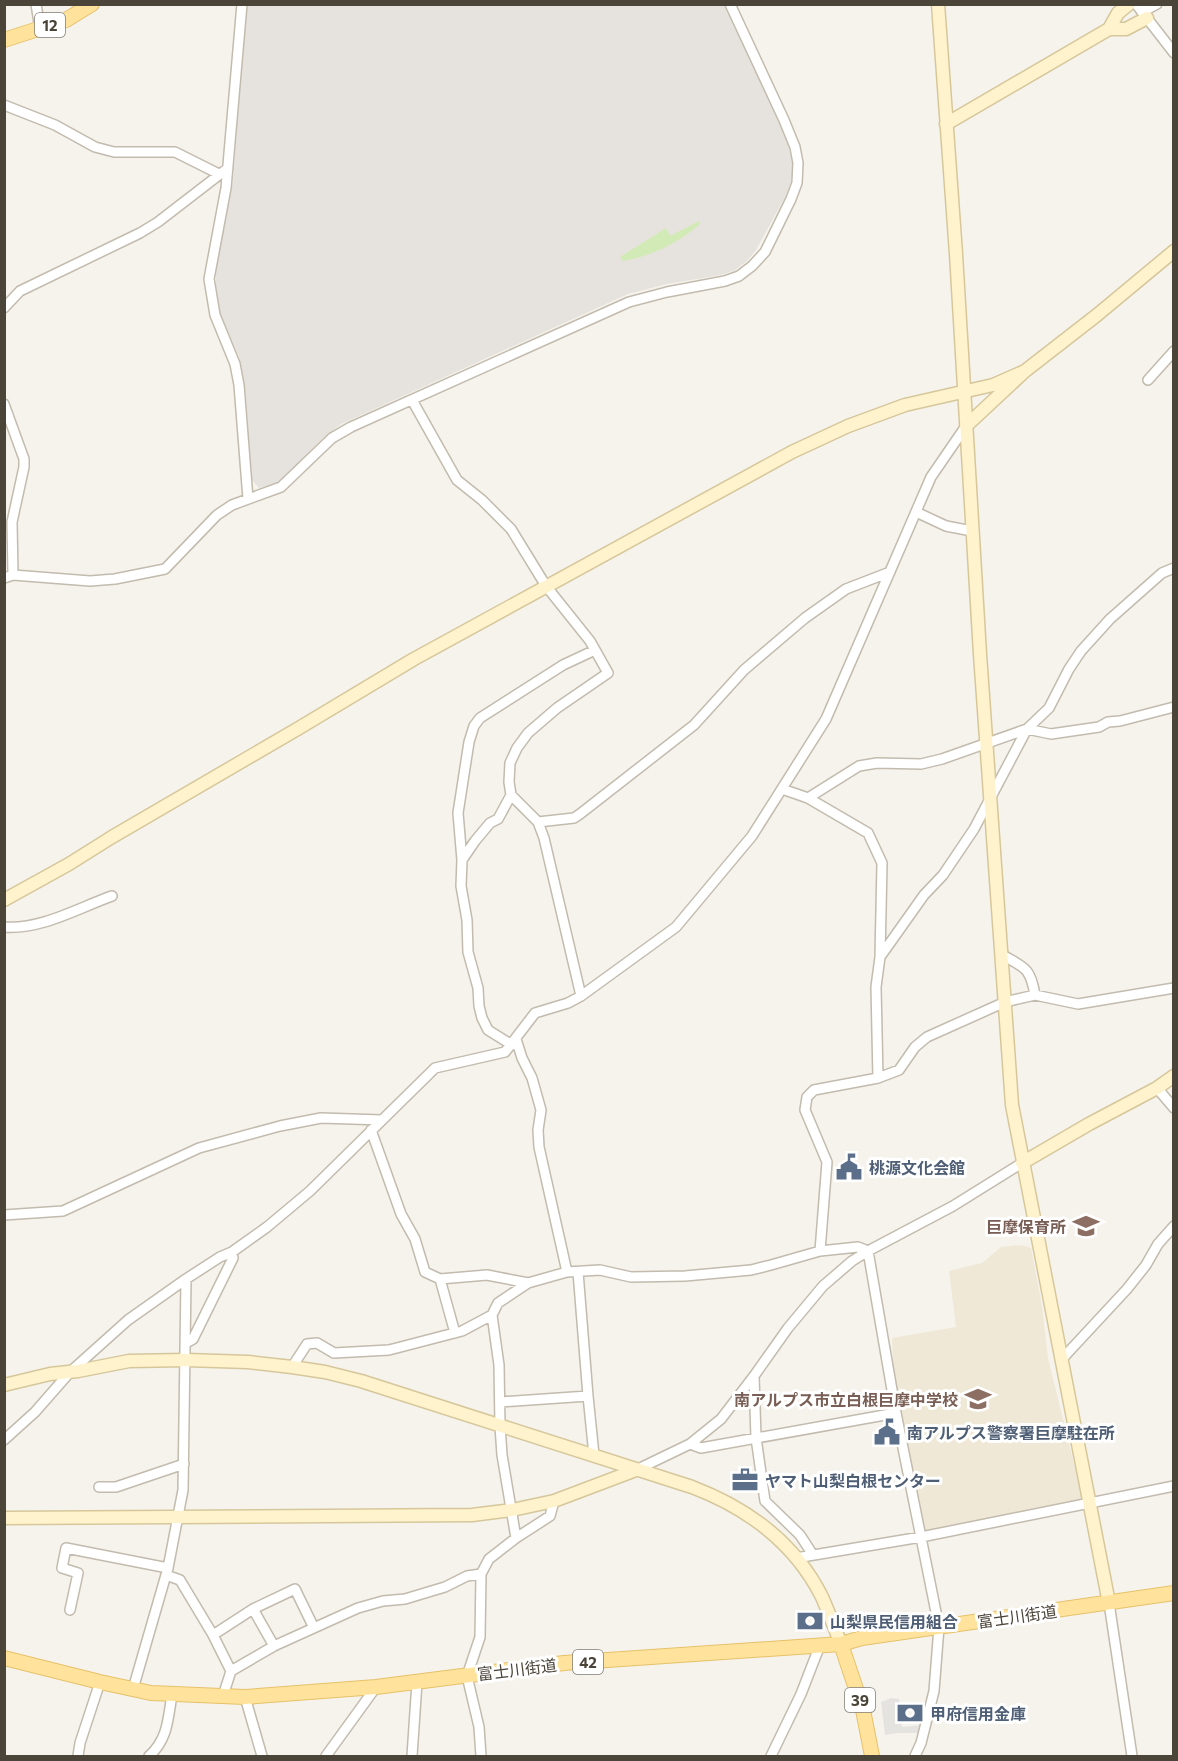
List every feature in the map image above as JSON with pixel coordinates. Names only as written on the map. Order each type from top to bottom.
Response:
[{"type":"main road","name":"12","points":[[4,40],[66,20],[92,4]]},
{"type":"main road","name":"富士川街道","points":[[4,1658],[151,1693],[245,1697],[376,1687],[564,1663],[841,1644],[862,1638],[1173,1593]]},
{"type":"main road","name":"39","points":[[841,1644],[864,1756]]},
{"type":"main road","name":"39","points":[[841,1644],[863,1710],[872,1756]]},
{"type":"street","points":[[36,4],[40,29]]},
{"type":"street","points":[[242,4],[226,188],[209,279],[215,315],[235,364],[239,386],[248,499]]},
{"type":"street","points":[[4,404],[24,459],[12,522],[9,576],[90,581],[115,579],[165,569],[217,514],[232,505],[281,487],[332,438],[351,427],[629,302],[667,292],[725,282],[739,276],[752,267],[765,252],[797,183],[798,164],[795,147],[784,120],[730,4]]},
{"type":"street","points":[[938,4],[1012,1105],[1091,1503],[1109,1602],[1132,1756]]},
{"type":"street","points":[[946,124],[1108,29],[1118,13],[1129,4]]},
{"type":"street","points":[[1108,29],[1126,29],[1142,12],[1157,4]]},
{"type":"street","points":[[1142,12],[1173,53]]},
{"type":"street","points":[[4,105],[55,124],[95,147],[114,152],[175,152],[219,174]]},
{"type":"street","points":[[4,308],[20,291],[158,222],[228,168]]},
{"type":"street","points":[[4,1440],[34,1412],[70,1372],[128,1320],[186,1279],[232,1252],[267,1227],[310,1191],[435,1068],[505,1052],[535,1013],[568,1003],[581,996],[676,927],[752,836],[826,719],[931,477],[966,426],[1025,370],[1097,315],[1173,251]]},
{"type":"street","points":[[1148,380],[1173,351]]},
{"type":"street","points":[[4,900],[69,864],[414,659],[792,452],[848,426],[905,405],[993,385],[1025,370]]},
{"type":"street","points":[[412,400],[457,480],[482,500],[511,529],[546,586],[590,641],[608,673],[557,708],[528,733],[510,763],[511,795],[538,822],[544,838],[581,996]]},
{"type":"street","points":[[915,512],[946,526],[972,531]]},
{"type":"street","points":[[880,957],[924,895],[943,875],[974,829],[1027,729],[1049,708],[1081,651],[1100,628],[1162,573],[1173,568]]},
{"type":"street","points":[[538,822],[574,818],[580,814],[694,725],[744,670],[806,618],[846,589],[890,572]]},
{"type":"street","points":[[567,1272],[539,1147],[538,1130],[541,1110],[531,1078],[514,1042],[488,1030],[479,1006],[478,988],[468,952],[467,920],[461,886],[462,860],[458,813],[469,742],[474,726],[480,718],[563,665],[595,650]]},
{"type":"street","points":[[808,798],[859,766],[877,763],[921,764],[942,759],[1027,729],[1051,734],[1099,728],[1108,722],[1173,707]]},
{"type":"street","points":[[782,789],[808,798],[868,833],[882,863],[880,957],[876,987],[878,1078]]},
{"type":"street","points":[[462,860],[490,823],[498,819],[511,795]]},
{"type":"street","points":[[4,927],[29,926],[112,896]]},
{"type":"street","points":[[1001,954],[1026,969],[1032,977],[1035,995]]},
{"type":"street","points":[[820,1251],[827,1162],[805,1110],[807,1097],[814,1090],[878,1078],[899,1071],[915,1047],[927,1037],[1005,1002],[1035,995],[1078,1004],[1173,988]]},
{"type":"street","points":[[4,1518],[472,1515],[512,1510],[554,1501],[636,1470],[690,1444],[721,1419],[788,1328],[823,1286],[852,1261],[953,1206],[1089,1124],[1157,1088],[1173,1076]]},
{"type":"street","points":[[1157,1088],[1173,1108]]},
{"type":"street","points":[[4,1215],[63,1211],[199,1148],[280,1126],[321,1118],[382,1120]]},
{"type":"street","points":[[371,1130],[401,1214],[415,1239],[425,1272],[440,1279],[487,1275],[528,1283]]},
{"type":"street","points":[[1062,1359],[1127,1289],[1173,1226]]},
{"type":"street","points":[[292,1367],[306,1344],[317,1342],[334,1353],[389,1350],[462,1331],[492,1314],[498,1303],[528,1283],[567,1272],[600,1270],[631,1277],[694,1275],[750,1270],[820,1251],[858,1247],[867,1251]]},
{"type":"street","points":[[867,1251],[896,1413],[939,1627],[934,1691],[921,1743],[915,1756]]},
{"type":"street","points":[[186,1343],[193,1339],[233,1258],[232,1252]]},
{"type":"street","points":[[578,1272],[594,1455]]},
{"type":"street","points":[[133,1689],[167,1571],[183,1490],[186,1279]]},
{"type":"street","points":[[440,1279],[455,1333]]},
{"type":"street","points":[[492,1314],[499,1365],[502,1455],[516,1538]]},
{"type":"street","points":[[4,1385],[51,1374],[129,1361],[186,1360],[248,1362],[292,1367],[361,1381],[692,1487],[730,1503],[772,1533],[796,1558],[821,1596],[841,1644]]},
{"type":"street","points":[[754,1376],[756,1438],[765,1501],[800,1535],[813,1555]]},
{"type":"street","points":[[500,1402],[588,1396]]},
{"type":"street","points":[[690,1444],[701,1448],[896,1413]]},
{"type":"street","points":[[99,1487],[116,1486],[184,1464]]},
{"type":"street","points":[[796,1558],[921,1537],[1173,1486]]},
{"type":"street","points":[[481,1756],[476,1707],[467,1676],[480,1637],[482,1574],[489,1559],[550,1516],[554,1501]]},
{"type":"street","points":[[70,1610],[78,1573],[62,1568],[66,1548],[167,1571],[180,1580],[213,1635],[231,1671]]},
{"type":"street","points":[[223,1696],[231,1671],[274,1646],[358,1608],[383,1601],[405,1599],[445,1587],[467,1576],[482,1574]]},
{"type":"street","points":[[213,1635],[253,1609],[295,1589],[314,1628]]},
{"type":"street","points":[[253,1609],[274,1646]]},
{"type":"street","points":[[771,1756],[801,1694],[820,1645]]},
{"type":"street","points":[[78,1756],[100,1682]]},
{"type":"street","points":[[412,1756],[417,1682]]},
{"type":"street","points":[[326,1756],[376,1687]]},
{"type":"street","points":[[149,1756],[158,1748],[163,1739],[172,1694]]},
{"type":"street","points":[[245,1697],[262,1756]]},
{"type":"shaded area","points":[[246,5],[724,5],[788,142],[793,168],[791,182],[756,250],[735,270],[721,275],[667,284],[628,294],[341,424],[322,439],[279,482],[259,488],[252,480],[245,385],[239,357],[220,312],[216,287],[216,267],[233,181]]},
{"type":"shaded area","name":"南アルプス市立白根巨摩中学校","points":[[1021,1245],[1031,1248],[1042,1306],[1048,1358],[1083,1501],[925,1531],[894,1382],[892,1338],[956,1327],[949,1271],[982,1263],[1001,1247]]},
{"type":"shaded area","points":[[891,1698],[899,1699],[902,1727],[922,1725],[920,1733],[885,1735],[881,1702]]},
{"type":"green space","points":[[699,221],[700,224],[692,231],[664,248],[634,259],[623,261],[620,257],[666,228],[670,236]]},
{"type":"place","name":"桃源文化会館","points":[[849,1167]]},
{"type":"place","name":"巨摩保育所","points":[[1086,1226]]},
{"type":"place","name":"南アルプス市立白根巨摩中学校","points":[[978,1399]]},
{"type":"place","name":"南アルプス警察署巨摩駐在所","points":[[887,1432]]},
{"type":"place","name":"ヤマト山梨白根センター","points":[[745,1480]]},
{"type":"place","name":"山梨県民信用組合","points":[[810,1621]]},
{"type":"place","name":"甲府信用金庫","points":[[910,1713]]}]
